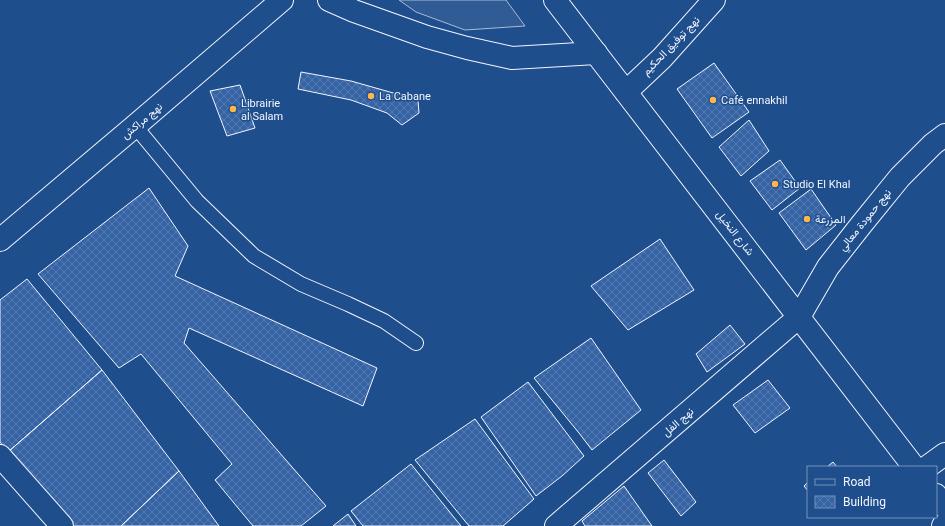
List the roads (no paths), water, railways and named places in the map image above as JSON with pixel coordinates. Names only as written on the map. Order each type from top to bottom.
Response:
[{"type":"street","name":"نهج مراكش","points":[[0,240],[282,0]]},
{"type":"street","points":[[329,0],[354,11],[427,36],[467,48],[512,58],[596,54]]},
{"type":"street","name":"شارع النخيل","points":[[555,0],[913,466]]},
{"type":"street","name":"نهج توفيق الحكيم","points":[[626,92],[662,58],[714,0]]},
{"type":"street","name":"نهج حمودة معالي","points":[[800,317],[828,267],[856,231],[900,177],[933,144],[945,135]]},
{"type":"street","name":"نهج الفل","points":[[556,526],[800,317]]},
{"type":"street","points":[[929,466],[945,454]]},
{"type":"street","points":[[0,456],[62,526]]},
{"type":"street","points":[[937,496],[945,507]]},
{"type":"lane","points":[[135,126],[198,201],[254,256],[301,284],[384,321],[416,343]]},
{"type":"place","name":"La Cabane","points":[[371,96]]},
{"type":"place","name":"Café ennakhil","points":[[713,100]]},
{"type":"place","name":"Librairie al Salam","points":[[233,109]]},
{"type":"place","name":"Studio El Khal","points":[[775,184]]},
{"type":"place","name":"المزرعة","points":[[807,219]]}]
